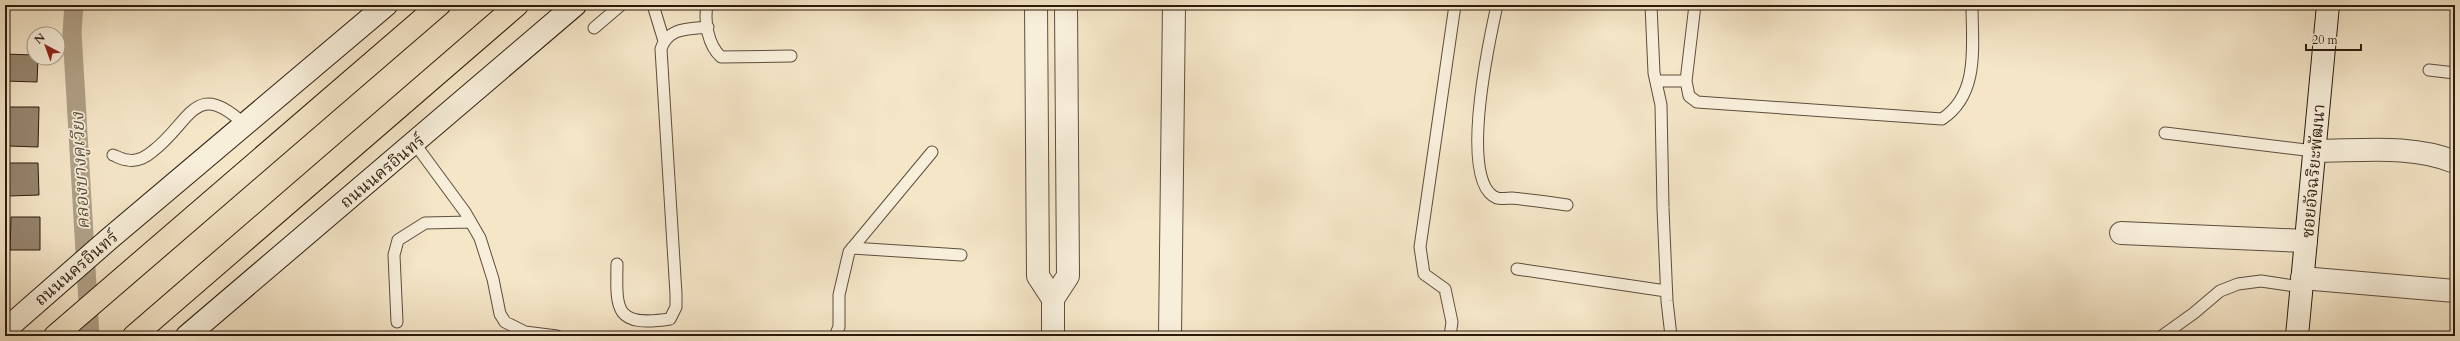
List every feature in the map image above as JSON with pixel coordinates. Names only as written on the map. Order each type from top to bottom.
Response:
[{"type":"main road","points":[[54,336],[439,5]]},
{"type":"main road","points":[[134,336],[517,5]]},
{"type":"street","name":"ถนนนครอินทร์","points":[[5,330],[109,239],[386,5]]},
{"type":"street","name":"ถนนนครอินทร์","points":[[187,336],[415,144],[575,5]]},
{"type":"street","points":[[1036,5],[1038,276],[1053,298],[1053,336]]},
{"type":"street","points":[[1053,298],[1068,276],[1066,5]]},
{"type":"street","points":[[1170,336],[1174,5]]},
{"type":"street","name":"ซอยอัจฉริยะพัฒนา","points":[[2297,336],[2328,5]]},
{"type":"street","points":[[1037,125],[1067,124]]},
{"type":"street","points":[[2314,151],[2417,152],[2442,156],[2455,162]]},
{"type":"street","points":[[2121,233],[2306,241]]},
{"type":"street","points":[[2302,282],[2455,290]]},
{"type":"lane","points":[[594,28],[621,5]]},
{"type":"lane","points":[[617,264],[616,301],[621,313],[627,317],[641,319],[670,319],[676,306],[676,294],[662,49],[664,41],[654,5]]},
{"type":"lane","points":[[707,5],[705,14],[714,51],[721,57],[791,56]]},
{"type":"lane","points":[[1450,336],[1452,322],[1445,289],[1424,274],[1420,247],[1454,5]]},
{"type":"lane","points":[[1497,5],[1490,37],[1476,146],[1482,181],[1486,188],[1496,198],[1567,204]]},
{"type":"lane","points":[[1652,5],[1656,81],[1661,105],[1666,291],[1671,336]]},
{"type":"lane","points":[[1695,5],[1686,81],[1689,96],[1697,102],[1942,119],[1959,106],[1965,94],[1972,63],[1972,5]]},
{"type":"lane","points":[[664,41],[676,30],[708,27]]},
{"type":"lane","points":[[2430,70],[2455,73]]},
{"type":"lane","points":[[1656,81],[1686,81]]},
{"type":"lane","points":[[113,156],[128,160],[139,160],[146,156],[166,141],[193,109],[202,104],[225,108],[245,125]]},
{"type":"lane","points":[[2165,133],[2314,151]]},
{"type":"lane","points":[[415,144],[470,222],[484,250],[500,314],[505,322],[524,332],[557,336]]},
{"type":"lane","points":[[835,336],[839,327],[839,295],[845,265],[852,248],[932,152]]},
{"type":"lane","points":[[397,322],[394,255],[398,240],[425,222],[470,222]]},
{"type":"lane","points":[[852,248],[960,255]]},
{"type":"lane","points":[[1517,269],[1666,291]]},
{"type":"lane","points":[[2162,336],[2194,314],[2220,291],[2238,284],[2261,281],[2302,282]]},
{"type":"building","points":[[5,54],[26,55],[26,66],[38,66],[37,82],[5,81]]},
{"type":"building","points":[[9,107],[39,107],[38,147],[8,146]]},
{"type":"building","points":[[8,163],[38,163],[39,195],[9,196]]},
{"type":"building","points":[[11,217],[40,217],[40,250],[10,250]]},
{"type":"waterway","name":"คลองบางคูเวียง","points":[[74,5],[72,32],[90,336]]}]
